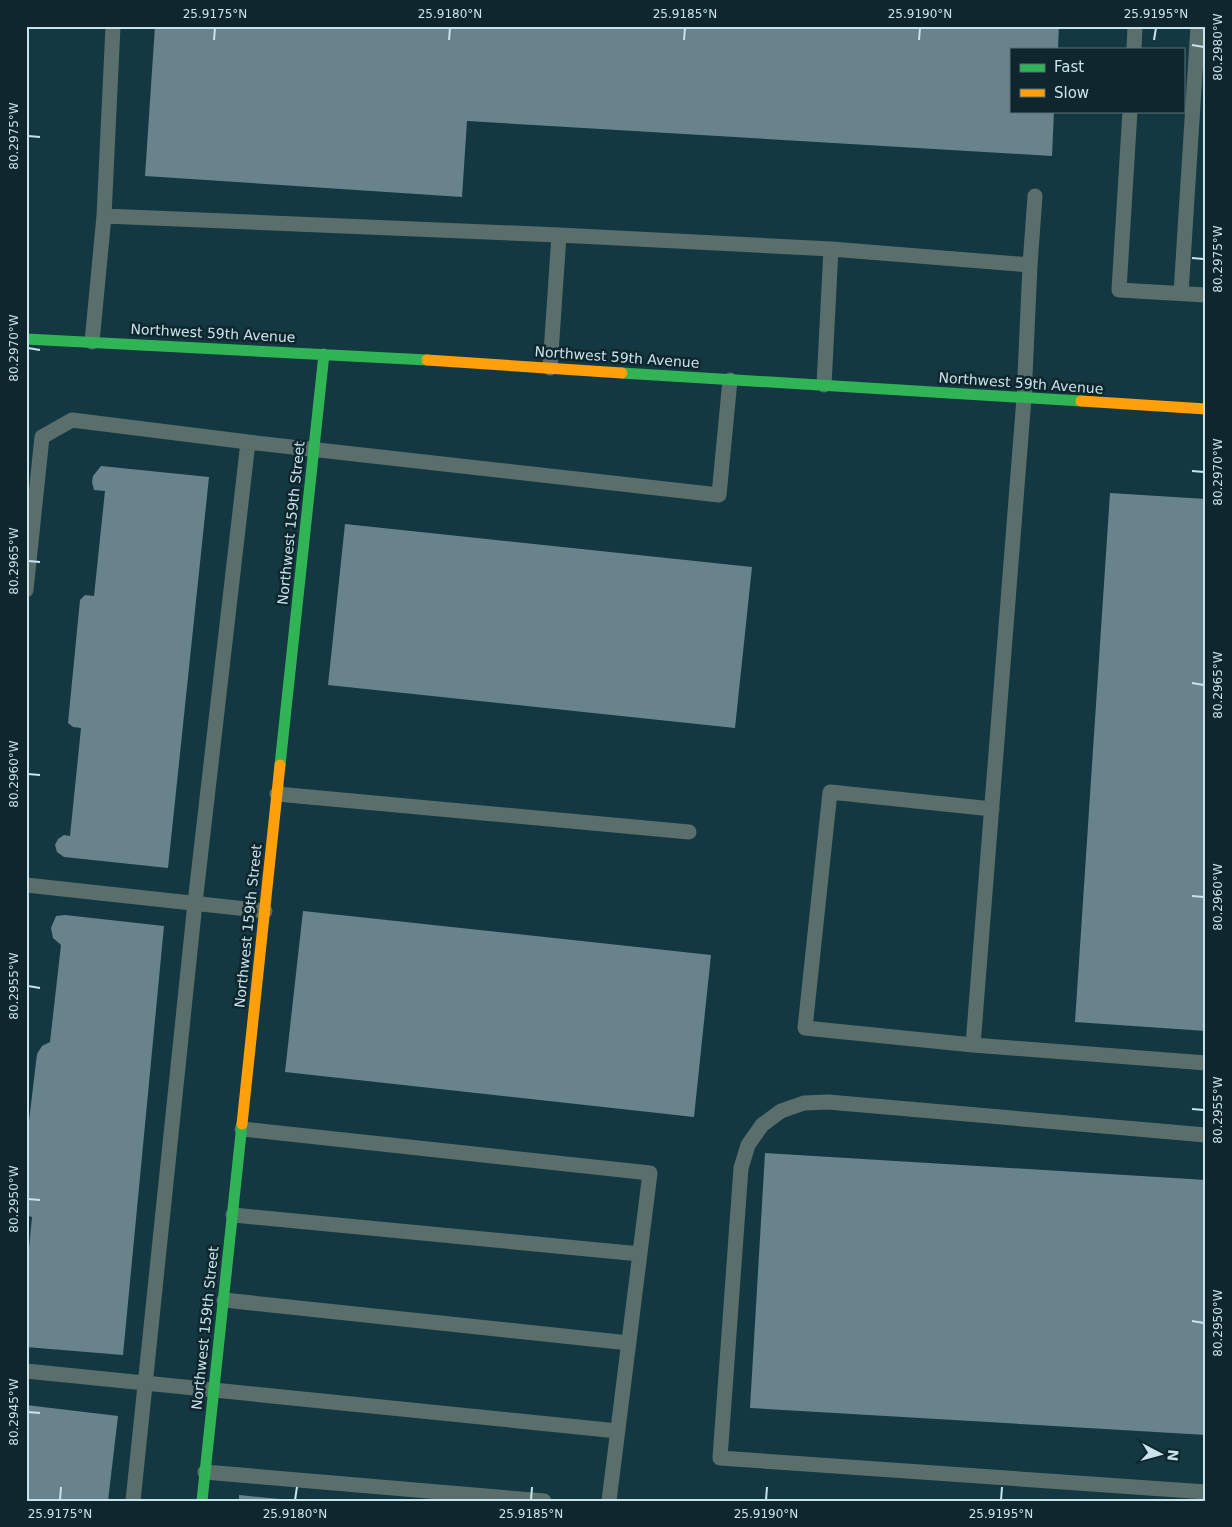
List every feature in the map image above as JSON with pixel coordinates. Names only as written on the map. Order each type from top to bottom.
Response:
[{"type":"street","name":"Northwest 59th Avenue","points":[[26,339],[324,354],[1206,409]]},
{"type":"street","name":"Northwest 159th Street","points":[[202,1501],[324,354]]},
{"type":"lane","points":[[92,342],[104,216],[114,26]]},
{"type":"lane","points":[[1134,48],[1135,26]]},
{"type":"lane","points":[[1181,293],[1198,26]]},
{"type":"lane","points":[[1130,112],[1119,290],[1206,295]]},
{"type":"lane","points":[[973,1045],[1024,398],[1035,196]]},
{"type":"lane","points":[[104,216],[559,235],[831,249],[1030,265]]},
{"type":"lane","points":[[550,368],[559,235]]},
{"type":"lane","points":[[824,385],[831,249]]},
{"type":"lane","points":[[26,590],[42,437],[72,420],[314,450],[719,495],[730,380]]},
{"type":"lane","points":[[133,1501],[195,904],[248,442]]},
{"type":"lane","points":[[992,809],[830,792],[805,1028],[973,1045],[1206,1063]]},
{"type":"lane","points":[[277,794],[689,832]]},
{"type":"lane","points":[[26,885],[265,911]]},
{"type":"lane","points":[[1206,1135],[828,1102],[804,1103],[781,1111],[762,1125],[748,1144],[741,1168],[720,1458],[1206,1492]]},
{"type":"lane","points":[[242,1129],[650,1173],[610,1501]]},
{"type":"lane","points":[[233,1214],[640,1254]]},
{"type":"lane","points":[[224,1300],[629,1343]]},
{"type":"lane","points":[[26,1371],[618,1431]]},
{"type":"lane","points":[[205,1472],[544,1501]]},
{"type":"building","points":[[155,26],[1059,26],[1058,48],[1010,48],[1010,112],[1054,112],[1052,156],[467,121],[462,197],[145,176]]},
{"type":"building","points":[[101,466],[209,477],[168,868],[64,857],[57,852],[55,845],[58,839],[64,835],[70,836],[81,728],[73,727],[68,723],[80,600],[85,595],[94,596],[105,491],[94,490],[92,482],[93,476]]},
{"type":"building","points":[[1110,493],[1206,499],[1206,1031],[1075,1022]]},
{"type":"building","points":[[345,524],[752,567],[735,728],[328,685]]},
{"type":"building","points":[[303,911],[711,955],[694,1117],[285,1072]]},
{"type":"building","points":[[65,915],[164,926],[123,1355],[26,1347],[26,1279],[32,1217],[26,1215],[26,1146],[37,1054],[42,1046],[50,1042],[61,945],[53,938],[51,928],[56,916]]},
{"type":"building","points":[[765,1153],[1206,1180],[1206,1435],[750,1408]]},
{"type":"building","points":[[26,1405],[118,1416],[108,1501],[26,1501]]},
{"type":"building","points":[[239,1495],[280,1499],[280,1501],[239,1501]]},
{"type":"traffic: fast","points":[[26,339],[427,360]]},
{"type":"traffic: fast","points":[[280,765],[324,354]]},
{"type":"traffic: fast","points":[[622,373],[1081,401]]},
{"type":"traffic: fast","points":[[202,1501],[242,1124]]},
{"type":"traffic: slow","points":[[427,360],[622,373]]},
{"type":"traffic: slow","points":[[1081,401],[1206,409]]},
{"type":"traffic: slow","points":[[242,1124],[280,765]]}]
